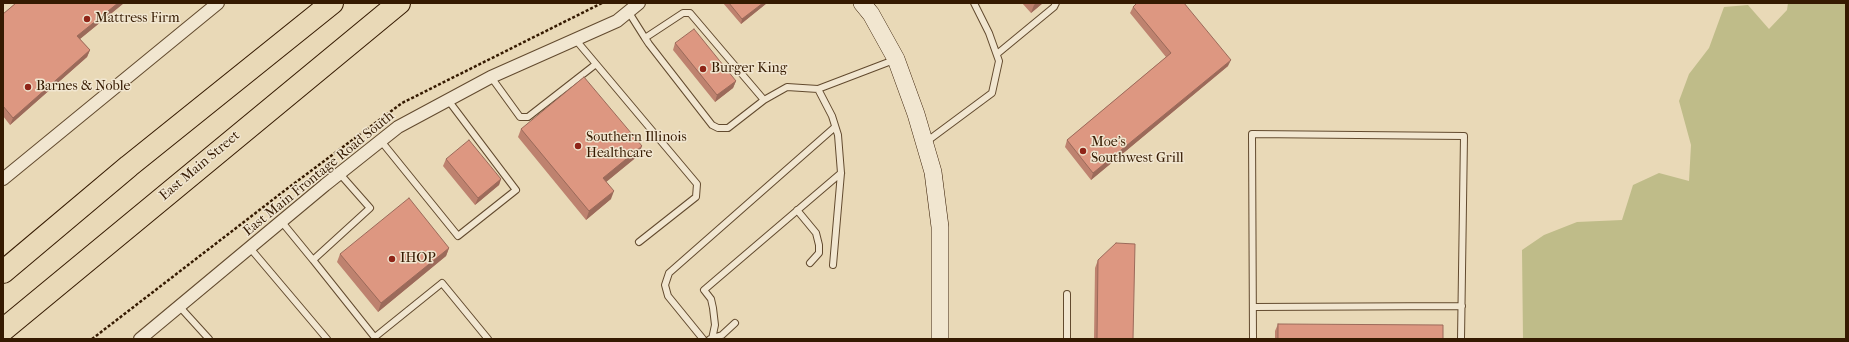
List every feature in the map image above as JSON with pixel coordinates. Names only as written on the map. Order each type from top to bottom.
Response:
[{"type":"highway","points":[[3,272],[136,161],[332,3]]},
{"type":"highway","name":"East Main Street","points":[[3,330],[400,3]]},
{"type":"street","points":[[3,179],[218,3]]},
{"type":"street","name":"East Main Frontage Road South","points":[[144,338],[282,221],[398,127],[491,77],[617,21],[640,3]]},
{"type":"street","points":[[862,3],[871,14],[896,59],[916,114],[933,172],[940,227],[940,339]]},
{"type":"lane","points":[[925,143],[992,93],[999,61],[989,34],[974,3]]},
{"type":"lane","points":[[996,54],[1054,7],[1056,3]]},
{"type":"lane","points":[[628,12],[645,38],[712,125],[718,128],[728,128],[764,100],[787,87],[818,89],[896,59]]},
{"type":"lane","points":[[645,38],[682,13],[690,13],[764,100]]},
{"type":"lane","points":[[575,39],[697,184],[696,197],[638,242]]},
{"type":"lane","points":[[491,77],[520,117],[528,117],[596,64]]},
{"type":"lane","points":[[818,89],[832,116],[838,135],[841,172],[833,265]]},
{"type":"lane","points":[[380,141],[458,236],[516,190],[448,100]]},
{"type":"lane","points":[[735,324],[722,335],[712,339],[704,339],[668,296],[665,285],[669,273],[835,127]]},
{"type":"lane","points":[[1253,339],[1252,134],[1464,136],[1461,339]]},
{"type":"lane","points":[[712,339],[715,325],[713,308],[711,299],[704,290],[841,172]]},
{"type":"lane","points":[[313,260],[370,208],[340,174]]},
{"type":"lane","points":[[797,210],[816,233],[819,244],[819,253],[810,263]]},
{"type":"lane","points":[[282,221],[376,338],[442,283],[488,339]]},
{"type":"lane","points":[[250,248],[327,339]]},
{"type":"lane","points":[[1067,339],[1068,294]]},
{"type":"lane","points":[[180,306],[209,339]]},
{"type":"lane","points":[[1253,307],[1462,306]]},
{"type":"shaded area","points":[[1788,3],[1846,3],[1846,339],[1523,339],[1522,250],[1544,235],[1577,222],[1622,220],[1633,185],[1659,173],[1689,181],[1691,145],[1679,101],[1689,74],[1709,48],[1724,7],[1748,5],[1769,29],[1787,10]]},
{"type":"building","name":"Barnes & Noble","points":[[16,3],[118,3],[77,36],[90,50],[13,118],[3,106],[3,14]]},
{"type":"building","points":[[729,3],[763,3],[742,19]]},
{"type":"building","points":[[1137,3],[1184,3],[1231,60],[1093,173],[1067,140],[1171,53],[1133,7]]},
{"type":"building","name":"Burger King","points":[[694,29],[736,81],[717,95],[675,43]]},
{"type":"building","name":"Southern Illinois Healthcare","points":[[584,77],[642,146],[603,178],[614,191],[589,211],[521,129]]},
{"type":"building","points":[[469,140],[501,179],[478,198],[446,159]]},
{"type":"building","name":"IHOP","points":[[409,198],[449,248],[381,303],[340,254]]},
{"type":"building","points":[[1116,243],[1135,244],[1133,339],[1097,339],[1098,260]]},
{"type":"building","points":[[1278,324],[1443,325],[1443,339],[1278,339]]},
{"type":"place","name":"Mattress Firm","points":[[87,19]]},
{"type":"place","name":"Burger King","points":[[703,69]]},
{"type":"place","name":"Barnes & Noble","points":[[28,87]]},
{"type":"place","name":"Southern Illinois Healthcare","points":[[578,146]]},
{"type":"place","name":"Moe's Southwest Grill","points":[[1083,151]]},
{"type":"place","name":"IHOP","points":[[392,259]]}]
